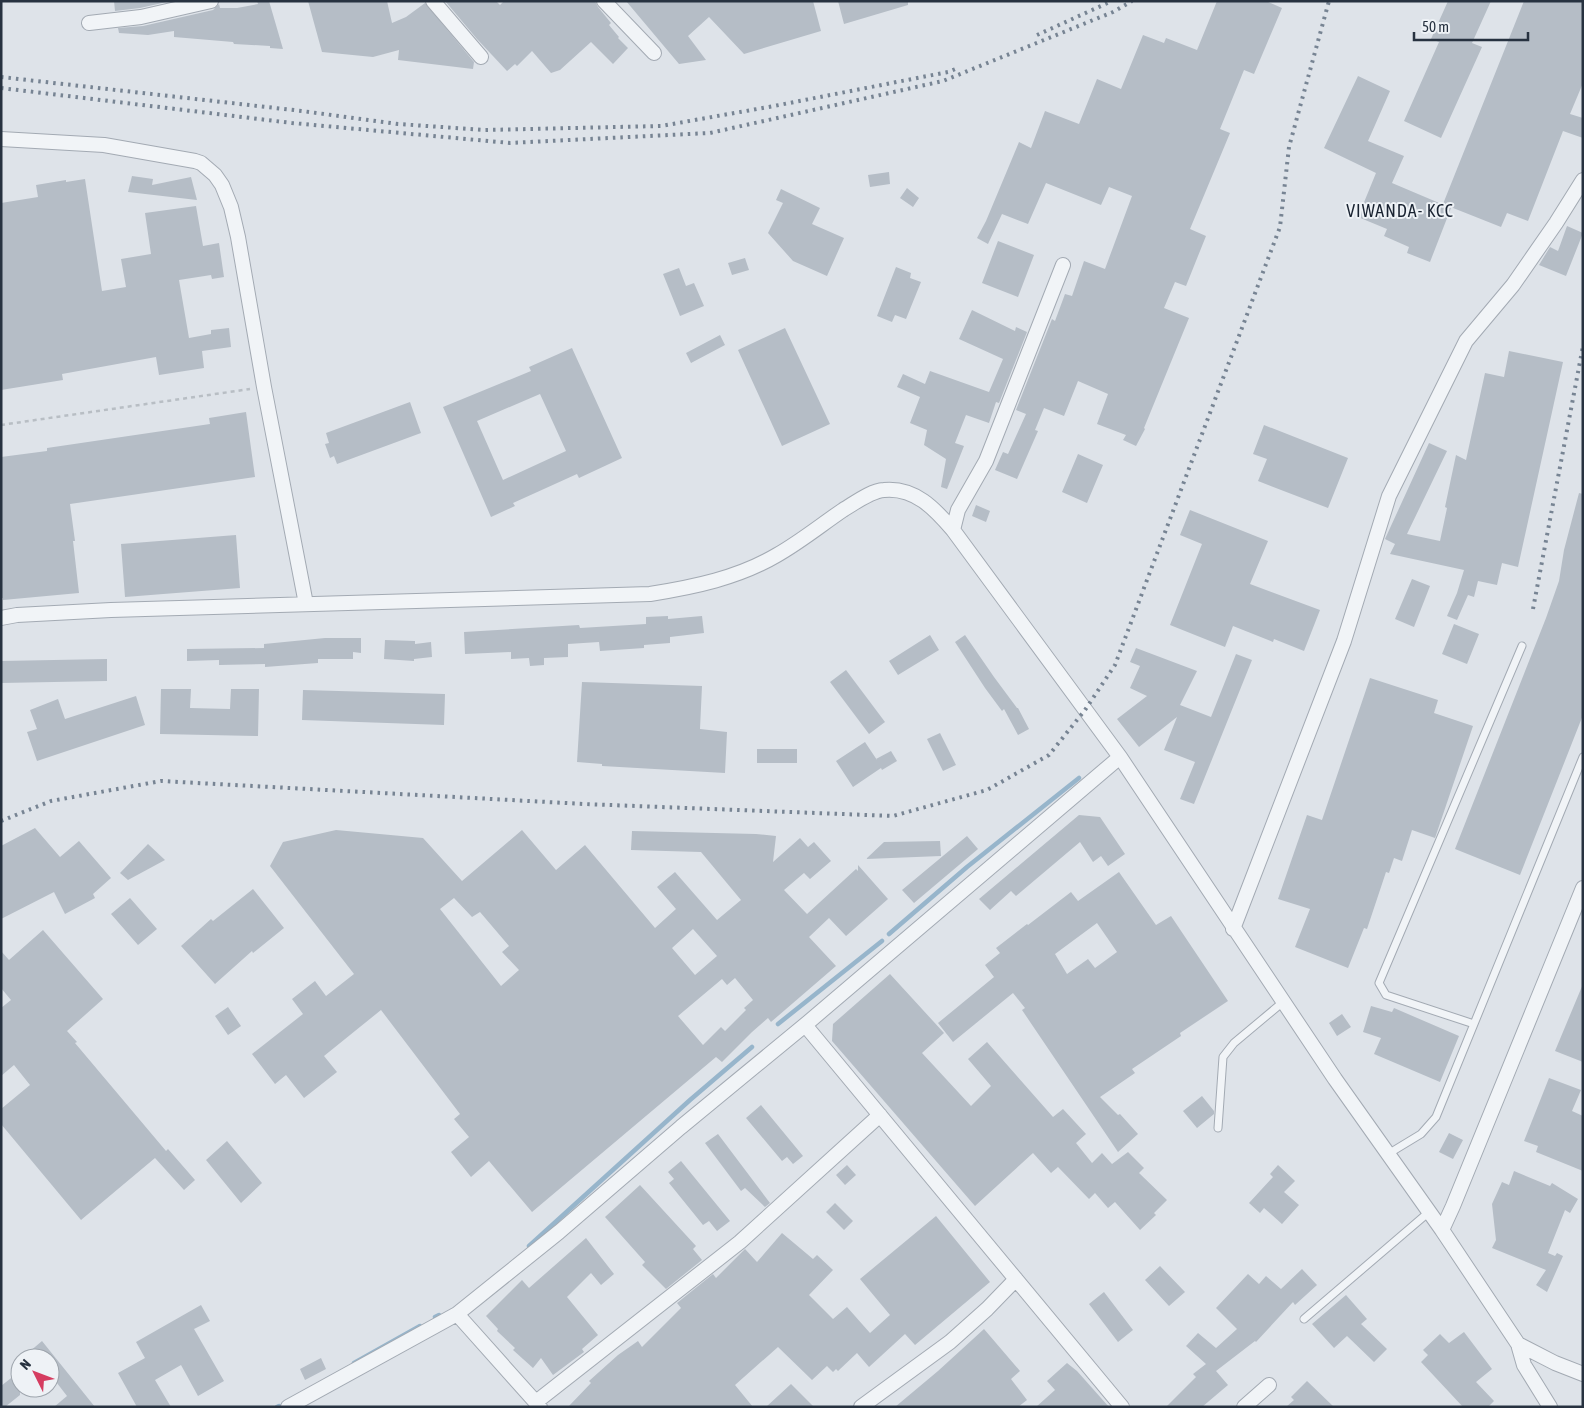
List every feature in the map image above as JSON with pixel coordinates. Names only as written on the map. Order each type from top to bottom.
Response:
[{"type":"street","points":[[89,23],[141,17],[211,1]]},
{"type":"street","points":[[432,1],[482,57]]},
{"type":"street","points":[[604,1],[654,52]]},
{"type":"street","points":[[1,139],[122,148],[195,161],[201,163],[215,175],[222,185],[231,207],[238,237],[264,387],[306,604]]},
{"type":"street","points":[[1233,929],[1344,641],[1389,496],[1466,341],[1513,285],[1556,224],[1583,180]]},
{"type":"street","points":[[953,530],[958,510],[986,462],[1063,264]]},
{"type":"street","points":[[1,618],[17,615],[111,610],[650,594],[691,588],[734,575],[776,555],[861,499],[882,490],[899,490],[917,496],[934,508],[953,530],[1120,757],[1233,929],[1442,1230],[1518,1344],[1524,1365],[1550,1407]]},
{"type":"street","points":[[288,1407],[457,1314],[559,1232],[1120,757]]},
{"type":"street","points":[[1442,1230],[1454,1206],[1583,888]]},
{"type":"street","points":[[805,1025],[1122,1407]]},
{"type":"street","points":[[457,1314],[538,1404],[740,1242],[880,1115]]},
{"type":"street","points":[[861,1407],[950,1342],[987,1309],[1016,1279]]},
{"type":"street","points":[[1518,1344],[1555,1363],[1583,1374]]},
{"type":"street","points":[[1244,1407],[1269,1385]]},
{"type":"lane","points":[[1474,1024],[1386,995],[1380,982],[1522,646]]},
{"type":"lane","points":[[1388,1154],[1421,1134],[1436,1117],[1583,758]]},
{"type":"lane","points":[[1218,1128],[1223,1057],[1234,1043],[1283,1002]]},
{"type":"lane","points":[[1304,1319],[1429,1212]]},
{"type":"path","points":[[1,425],[264,387]]},
{"type":"building","points":[[114,1],[171,1],[115,11]]},
{"type":"building","points":[[257,1],[269,1],[283,49],[270,48],[270,46],[174,37],[174,31],[148,35],[119,33],[118,28],[143,26],[213,10],[219,4],[220,8],[237,8],[258,4]]},
{"type":"building","points":[[308,1],[387,1],[392,23],[406,17],[425,3],[474,62],[473,69],[398,60],[399,50],[373,57],[322,52]]},
{"type":"building","points":[[445,1],[496,1],[500,5],[504,1],[595,1],[611,23],[609,25],[618,38],[628,48],[613,64],[591,42],[560,70],[551,73],[532,51],[517,66],[515,64],[507,71]]},
{"type":"building","points":[[626,1],[813,1],[821,31],[744,54],[709,17],[688,36],[706,60],[679,64]]},
{"type":"building","points":[[838,1],[908,1],[908,5],[844,24]]},
{"type":"building","points":[[1217,1],[1266,1],[1282,8],[1254,74],[1244,70],[1220,129],[1230,133],[1190,229],[1206,236],[1186,286],[1175,282],[1164,308],[1189,318],[1145,429],[1136,446],[1123,440],[1126,435],[1097,424],[1108,394],[1078,381],[1064,416],[1044,408],[1035,430],[1038,431],[1017,479],[995,470],[1003,452],[1008,454],[1026,414],[1016,410],[1052,319],[1055,321],[1065,294],[1072,296],[1084,261],[1105,269],[1132,196],[1109,187],[1101,205],[1046,183],[1028,224],[1002,214],[988,244],[977,238],[1019,142],[1031,148],[1045,111],[1079,124],[1097,79],[1121,89],[1143,35],[1164,43],[1166,38],[1197,50]]},
{"type":"building","points":[[1448,1],[1491,1],[1472,43],[1482,47],[1441,138],[1404,121],[1439,42],[1431,39]]},
{"type":"building","points":[[1524,1],[1583,1],[1583,83],[1570,114],[1583,118],[1583,138],[1563,131],[1528,221],[1507,213],[1501,227],[1443,204]]},
{"type":"building","points":[[1358,76],[1390,91],[1368,141],[1404,156],[1392,183],[1451,208],[1430,262],[1407,253],[1409,247],[1384,236],[1387,229],[1358,217],[1376,173],[1324,148]]},
{"type":"building","points":[[889,172],[890,184],[870,187],[868,175]]},
{"type":"building","points":[[132,176],[153,179],[152,185],[191,177],[197,200],[128,192]]},
{"type":"building","points":[[85,179],[102,291],[126,287],[121,259],[151,254],[145,213],[196,206],[203,246],[219,243],[224,277],[212,279],[211,275],[179,280],[189,338],[211,334],[211,330],[229,328],[231,347],[202,351],[204,368],[159,375],[156,357],[62,374],[63,380],[1,390],[1,203],[38,197],[36,185]]},
{"type":"building","points":[[907,188],[919,198],[913,207],[900,198]]},
{"type":"building","points":[[781,189],[820,208],[812,224],[844,238],[827,276],[793,261],[768,233],[783,203],[776,200]]},
{"type":"building","points":[[1567,226],[1583,233],[1566,276],[1539,265],[1550,247],[1558,251]]},
{"type":"building","points":[[998,241],[1034,255],[1018,297],[982,283]]},
{"type":"building","points":[[745,258],[749,270],[732,275],[728,263]]},
{"type":"building","points":[[896,267],[911,273],[910,278],[921,282],[906,319],[895,315],[892,322],[877,316]]},
{"type":"building","points":[[679,268],[686,286],[694,283],[704,306],[680,316],[663,274]]},
{"type":"building","points":[[972,310],[1015,331],[1016,327],[1027,332],[999,403],[996,402],[989,423],[966,415],[955,443],[964,446],[947,489],[941,487],[946,459],[924,445],[927,430],[910,423],[920,397],[897,387],[903,374],[925,384],[930,371],[989,392],[1003,359],[959,339]]},
{"type":"building","points":[[785,328],[830,424],[782,446],[738,350]]},
{"type":"building","points":[[720,335],[725,345],[691,363],[686,353]]},
{"type":"building","points":[[572,348],[622,458],[579,478],[577,474],[513,503],[515,506],[491,517],[443,407],[531,371],[529,367]],"holes":[[[540,394],[566,451],[503,480],[477,421]]]},
{"type":"building","points":[[1509,351],[1563,362],[1518,567],[1502,563],[1497,585],[1478,581],[1474,597],[1468,595],[1457,620],[1447,616],[1464,570],[1390,554],[1395,544],[1385,539],[1429,443],[1447,451],[1407,534],[1440,541],[1456,455],[1466,460],[1485,373],[1504,377]]},
{"type":"building","points":[[410,402],[421,433],[337,464],[334,456],[330,458],[325,444],[329,443],[326,433]]},
{"type":"building","points":[[246,412],[255,477],[70,504],[79,593],[3,600],[1,598],[1,457],[47,451],[47,448],[210,424],[209,418]]},
{"type":"building","points":[[1264,425],[1348,458],[1328,508],[1258,481],[1267,459],[1253,454]]},
{"type":"building","points":[[1078,454],[1103,465],[1087,503],[1062,492]]},
{"type":"building","points":[[1579,493],[1583,494],[1583,715],[1520,875],[1455,849],[1559,581],[1564,550]]},
{"type":"building","points":[[976,505],[990,511],[986,522],[972,516]]},
{"type":"building","points":[[1190,510],[1268,541],[1250,584],[1320,610],[1304,651],[1274,639],[1273,642],[1233,626],[1225,647],[1170,625],[1202,544],[1180,535]]},
{"type":"building","points":[[236,535],[240,588],[125,597],[121,544]]},
{"type":"building","points":[[1412,579],[1430,586],[1414,627],[1395,619]]},
{"type":"building","points":[[668,616],[668,619],[702,616],[704,633],[670,637],[670,643],[644,645],[644,648],[600,651],[599,642],[568,644],[568,657],[544,658],[544,665],[530,666],[529,658],[511,659],[511,652],[465,654],[464,632],[579,625],[580,628],[646,624],[646,617]]},
{"type":"building","points":[[1454,624],[1479,634],[1467,664],[1442,654]]},
{"type":"building","points":[[930,635],[939,650],[898,675],[889,661]]},
{"type":"building","points":[[965,635],[1018,708],[1029,729],[1018,735],[1004,709],[1002,711],[985,688],[955,642]]},
{"type":"building","points":[[325,638],[361,638],[361,653],[353,652],[353,659],[318,659],[318,663],[265,667],[265,664],[219,665],[219,660],[187,661],[187,649],[264,648],[264,644]]},
{"type":"building","points":[[385,640],[415,641],[415,644],[431,642],[432,657],[414,659],[414,661],[384,659]]},
{"type":"building","points":[[1136,648],[1197,671],[1180,705],[1211,717],[1236,654],[1252,660],[1194,804],[1180,799],[1195,762],[1164,750],[1177,717],[1139,747],[1117,719],[1147,696],[1130,688],[1140,666],[1130,662]]},
{"type":"building","points":[[107,659],[107,681],[1,683],[1,661]]},
{"type":"building","points":[[846,670],[885,722],[869,734],[830,682]]},
{"type":"building","points":[[1370,678],[1438,700],[1434,713],[1473,726],[1435,838],[1412,830],[1402,861],[1394,858],[1389,873],[1386,872],[1367,929],[1364,928],[1348,968],[1295,947],[1310,909],[1278,899],[1307,815],[1322,820]]},
{"type":"building","points":[[582,682],[702,686],[700,729],[727,732],[725,773],[602,766],[602,764],[577,762]]},
{"type":"building","points":[[161,689],[191,689],[190,708],[230,709],[231,689],[259,689],[258,736],[160,734]]},
{"type":"building","points":[[303,690],[445,694],[444,725],[302,720]]},
{"type":"building","points":[[136,696],[145,725],[37,761],[27,732],[37,729],[30,710],[58,699],[65,719]]},
{"type":"building","points":[[940,733],[956,765],[943,771],[927,739]]},
{"type":"building","points":[[865,742],[876,759],[891,751],[897,761],[882,770],[881,768],[853,787],[836,761]]},
{"type":"building","points":[[757,749],[797,749],[797,763],[757,763]]},
{"type":"building","points":[[1079,815],[1100,817],[1125,854],[1108,866],[1101,856],[1093,862],[1080,842],[1016,896],[1011,891],[990,910],[979,899]]},
{"type":"building","points":[[35,828],[60,857],[79,841],[111,878],[93,894],[95,898],[65,914],[54,892],[1,919],[1,846]]},
{"type":"building","points":[[336,830],[423,838],[462,881],[522,830],[556,870],[585,845],[655,928],[676,909],[657,887],[675,872],[717,920],[741,900],[701,852],[631,850],[632,831],[776,836],[773,862],[800,838],[808,847],[814,842],[831,861],[810,879],[804,873],[784,890],[807,914],[856,869],[858,871],[858,865],[888,899],[846,936],[829,918],[809,937],[836,966],[771,1022],[768,1018],[722,1062],[716,1057],[532,1212],[489,1161],[471,1177],[451,1152],[469,1137],[454,1119],[460,1114],[381,1010],[324,1056],[337,1072],[304,1098],[286,1075],[275,1084],[252,1054],[303,1014],[292,999],[315,981],[326,996],[354,974],[270,866],[283,842]],"holes":[[[454,898],[472,917],[480,912],[509,946],[502,952],[519,970],[501,986],[440,909]],[[693,929],[717,956],[695,975],[672,948]],[[735,978],[753,1000],[744,1008],[746,1010],[725,1031],[721,1027],[703,1045],[678,1016],[722,979],[727,985]]]},
{"type":"building","points":[[967,836],[978,849],[914,903],[902,890]]},
{"type":"building","points":[[940,841],[941,856],[866,859],[884,842]]},
{"type":"building","points":[[148,844],[165,860],[128,880],[120,873]]},
{"type":"building","points":[[1119,872],[1156,925],[1171,916],[1228,1001],[1180,1033],[1181,1036],[1132,1069],[1135,1073],[1100,1097],[1118,1115],[1120,1114],[1138,1134],[1118,1152],[1022,1010],[1025,1008],[1013,993],[953,1042],[938,1023],[994,977],[985,965],[1000,953],[996,948],[1071,892],[1078,901]],"holes":[[[1097,923],[1117,952],[1095,968],[1088,959],[1067,974],[1055,954]]]},
{"type":"building","points":[[253,889],[284,928],[253,953],[252,951],[215,984],[181,946],[211,919],[213,921]]},
{"type":"building","points":[[130,898],[157,929],[138,945],[111,914]]},
{"type":"building","points":[[43,930],[103,999],[67,1031],[166,1151],[168,1149],[195,1180],[184,1190],[155,1158],[81,1220],[1,1124],[1,1109],[30,1085],[14,1065],[1,1076],[1,1008],[11,1000],[1,988],[1,951],[9,960]]},
{"type":"building","points":[[890,974],[944,1033],[922,1053],[971,1106],[991,1086],[968,1059],[987,1042],[1053,1117],[1063,1109],[1086,1134],[1076,1143],[1092,1163],[1102,1153],[1112,1164],[1128,1152],[1144,1168],[1139,1173],[1167,1200],[1154,1213],[1156,1215],[1140,1230],[1115,1202],[1108,1208],[1095,1193],[1089,1199],[1058,1167],[1051,1173],[1033,1153],[975,1206],[832,1041],[833,1024]]},
{"type":"building","points":[[1583,984],[1583,1062],[1555,1051]]},
{"type":"building","points":[[1371,1006],[1392,1012],[1394,1008],[1459,1036],[1440,1082],[1374,1054],[1381,1038],[1363,1032]]},
{"type":"building","points":[[228,1007],[241,1026],[228,1035],[215,1016]]},
{"type":"building","points":[[1342,1014],[1351,1027],[1337,1036],[1329,1023]]},
{"type":"building","points":[[1549,1078],[1581,1090],[1572,1111],[1583,1116],[1583,1171],[1536,1152],[1538,1146],[1524,1141]]},
{"type":"building","points":[[1202,1096],[1214,1111],[1214,1114],[1197,1128],[1183,1111]]},
{"type":"building","points":[[761,1105],[803,1156],[793,1164],[787,1157],[782,1161],[746,1118]]},
{"type":"building","points":[[1449,1133],[1463,1140],[1453,1159],[1439,1152]]},
{"type":"building","points":[[718,1134],[770,1203],[765,1207],[745,1188],[741,1191],[705,1143]]},
{"type":"building","points":[[227,1141],[262,1183],[241,1203],[206,1160]]},
{"type":"building","points":[[681,1161],[730,1221],[717,1231],[709,1221],[703,1225],[669,1183],[674,1179],[668,1172]]},
{"type":"building","points":[[847,1165],[856,1175],[845,1185],[836,1175]]},
{"type":"building","points":[[1278,1165],[1295,1181],[1284,1192],[1299,1205],[1282,1224],[1264,1208],[1260,1213],[1249,1203],[1273,1177],[1270,1174]]},
{"type":"building","points":[[1514,1171],[1550,1186],[1552,1183],[1578,1199],[1570,1213],[1565,1210],[1548,1253],[1555,1256],[1557,1253],[1563,1256],[1547,1292],[1536,1285],[1546,1270],[1492,1248],[1496,1240],[1492,1204],[1502,1182],[1509,1185]]},
{"type":"building","points":[[640,1185],[696,1246],[693,1249],[702,1260],[666,1289],[642,1265],[645,1262],[605,1217]]},
{"type":"building","points":[[835,1203],[853,1221],[844,1230],[826,1212]]},
{"type":"building","points":[[936,1216],[990,1282],[915,1345],[905,1334],[869,1367],[857,1353],[838,1371],[836,1369],[833,1372],[827,1366],[812,1380],[778,1347],[735,1385],[753,1407],[568,1407],[591,1383],[589,1381],[618,1355],[638,1341],[642,1347],[681,1308],[677,1303],[713,1274],[716,1278],[745,1249],[757,1262],[782,1233],[813,1259],[817,1255],[833,1270],[809,1295],[833,1319],[847,1307],[870,1333],[890,1315],[860,1279]]},
{"type":"building","points":[[586,1238],[614,1274],[601,1285],[591,1273],[567,1297],[598,1335],[582,1349],[584,1352],[553,1375],[541,1358],[533,1368],[513,1350],[515,1348],[497,1331],[498,1329],[486,1316],[522,1280],[529,1288]]},
{"type":"building","points":[[1160,1266],[1185,1292],[1169,1306],[1145,1280]]},
{"type":"building","points":[[1302,1269],[1317,1285],[1295,1305],[1293,1302],[1256,1342],[1216,1371],[1228,1385],[1202,1407],[1166,1407],[1196,1377],[1193,1374],[1206,1364],[1186,1346],[1198,1333],[1216,1348],[1237,1329],[1216,1308],[1248,1274],[1259,1284],[1266,1276],[1281,1289]]},
{"type":"building","points":[[1104,1292],[1133,1330],[1118,1342],[1089,1304]]},
{"type":"building","points":[[1346,1295],[1367,1319],[1361,1324],[1387,1349],[1374,1362],[1347,1336],[1334,1348],[1312,1324]]},
{"type":"building","points":[[201,1305],[210,1321],[194,1329],[224,1381],[198,1396],[181,1365],[155,1380],[171,1407],[137,1407],[118,1373],[145,1358],[136,1342]]},
{"type":"building","points":[[984,1329],[1020,1371],[1011,1379],[1027,1400],[1018,1407],[895,1407],[938,1371]]},
{"type":"building","points":[[1464,1332],[1492,1369],[1476,1382],[1494,1401],[1488,1407],[1463,1407],[1421,1362],[1428,1355],[1423,1350],[1440,1334],[1449,1343]]},
{"type":"building","points":[[42,1341],[48,1348],[34,1348]]},
{"type":"building","points":[[321,1358],[326,1369],[305,1380],[300,1369]]},
{"type":"building","points":[[60,1363],[95,1407],[54,1407],[67,1396],[60,1387]]},
{"type":"building","points":[[1067,1363],[1077,1371],[1109,1407],[1036,1407],[1055,1390],[1047,1381]]},
{"type":"building","points":[[10,1379],[10,1398],[16,1398],[5,1407],[1,1407],[1,1386]]},
{"type":"building","points":[[1307,1381],[1334,1407],[1286,1407],[1294,1400],[1291,1397]]},
{"type":"building","points":[[791,1384],[814,1407],[766,1407]]},
{"type":"waterway","points":[[889,934],[967,867],[1079,778]]},
{"type":"waterway","points":[[778,1024],[882,941]]},
{"type":"waterway","points":[[529,1246],[690,1100],[752,1047]]},
{"type":"waterway","points":[[435,1317],[439,1315]]},
{"type":"waterway","points":[[354,1363],[420,1326]]},
{"type":"railway","points":[[1037,35],[1112,1]]},
{"type":"railway","points":[[1,88],[292,123],[510,143],[710,133],[943,81],[1113,12],[1132,1]]},
{"type":"railway","points":[[1,821],[51,801],[161,781],[584,804],[893,816],[987,790],[1049,755],[1085,710],[1115,665],[1280,227],[1289,147],[1329,1]]},
{"type":"railway","points":[[1,77],[302,111],[398,124],[485,130],[661,126],[774,106],[948,72],[958,68]]},
{"type":"railway","points":[[1533,609],[1583,346]]},
{"type":"district","name":"VIWANDA- KCC","points":[[1400,211]]}]
